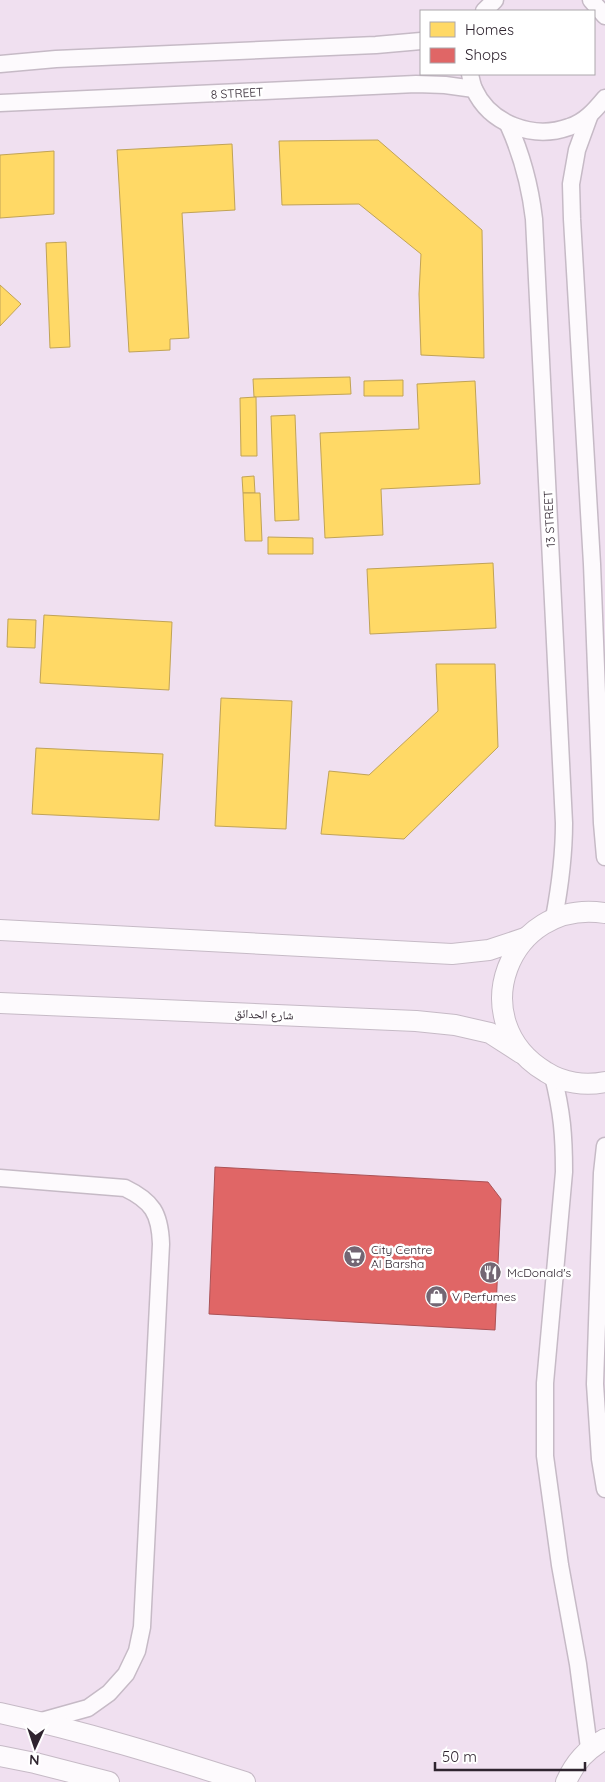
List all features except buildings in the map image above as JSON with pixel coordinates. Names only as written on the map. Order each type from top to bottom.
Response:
[{"type":"street","points":[[485,10],[495,0]]},
{"type":"street","points":[[591,0],[605,16]]},
{"type":"street","points":[[0,64],[56,59],[376,45],[420,41]]},
{"type":"street","points":[[472,81],[488,109],[508,124],[528,131],[550,132],[570,127],[589,117]]},
{"type":"street","name":"8 STREET","points":[[0,103],[416,84],[445,85],[472,81]]},
{"type":"street","points":[[605,98],[589,117],[577,150],[571,184],[592,564],[605,857]]},
{"type":"street","name":"13 STREET","points":[[508,124],[526,171],[534,219],[564,823],[563,863],[554,918]]},
{"type":"street","points":[[521,1053],[511,1037],[504,1018],[501,997],[504,976],[512,956],[525,938],[538,927],[554,918],[578,911],[605,912]]},
{"type":"street","points":[[0,930],[452,954],[489,950],[525,938]]},
{"type":"street","name":"شارع الحدائق","points":[[0,1003],[416,1021],[456,1025],[490,1033],[553,1076],[581,1084],[605,1082]]},
{"type":"street","points":[[553,1076],[561,1108],[564,1139],[564,1172],[545,1383],[545,1456],[560,1566],[578,1664],[597,1744],[572,1768],[566,1782]]},
{"type":"street","points":[[605,1146],[602,1172],[595,1384],[600,1459],[605,1490]]},
{"type":"street","points":[[0,1178],[125,1188],[141,1196],[154,1209],[160,1226],[161,1244],[142,1627],[137,1652],[126,1674],[109,1693],[88,1708],[38,1722]]},
{"type":"street","points":[[0,1713],[159,1754],[245,1782]]},
{"type":"street","points":[[0,1756],[109,1782]]},
{"type":"place","name":"City Centre Al Barsha","points":[[355,1256]]},
{"type":"place","name":"McDonald's","points":[[491,1272]]},
{"type":"place","name":"V Perfumes","points":[[436,1296]]}]
